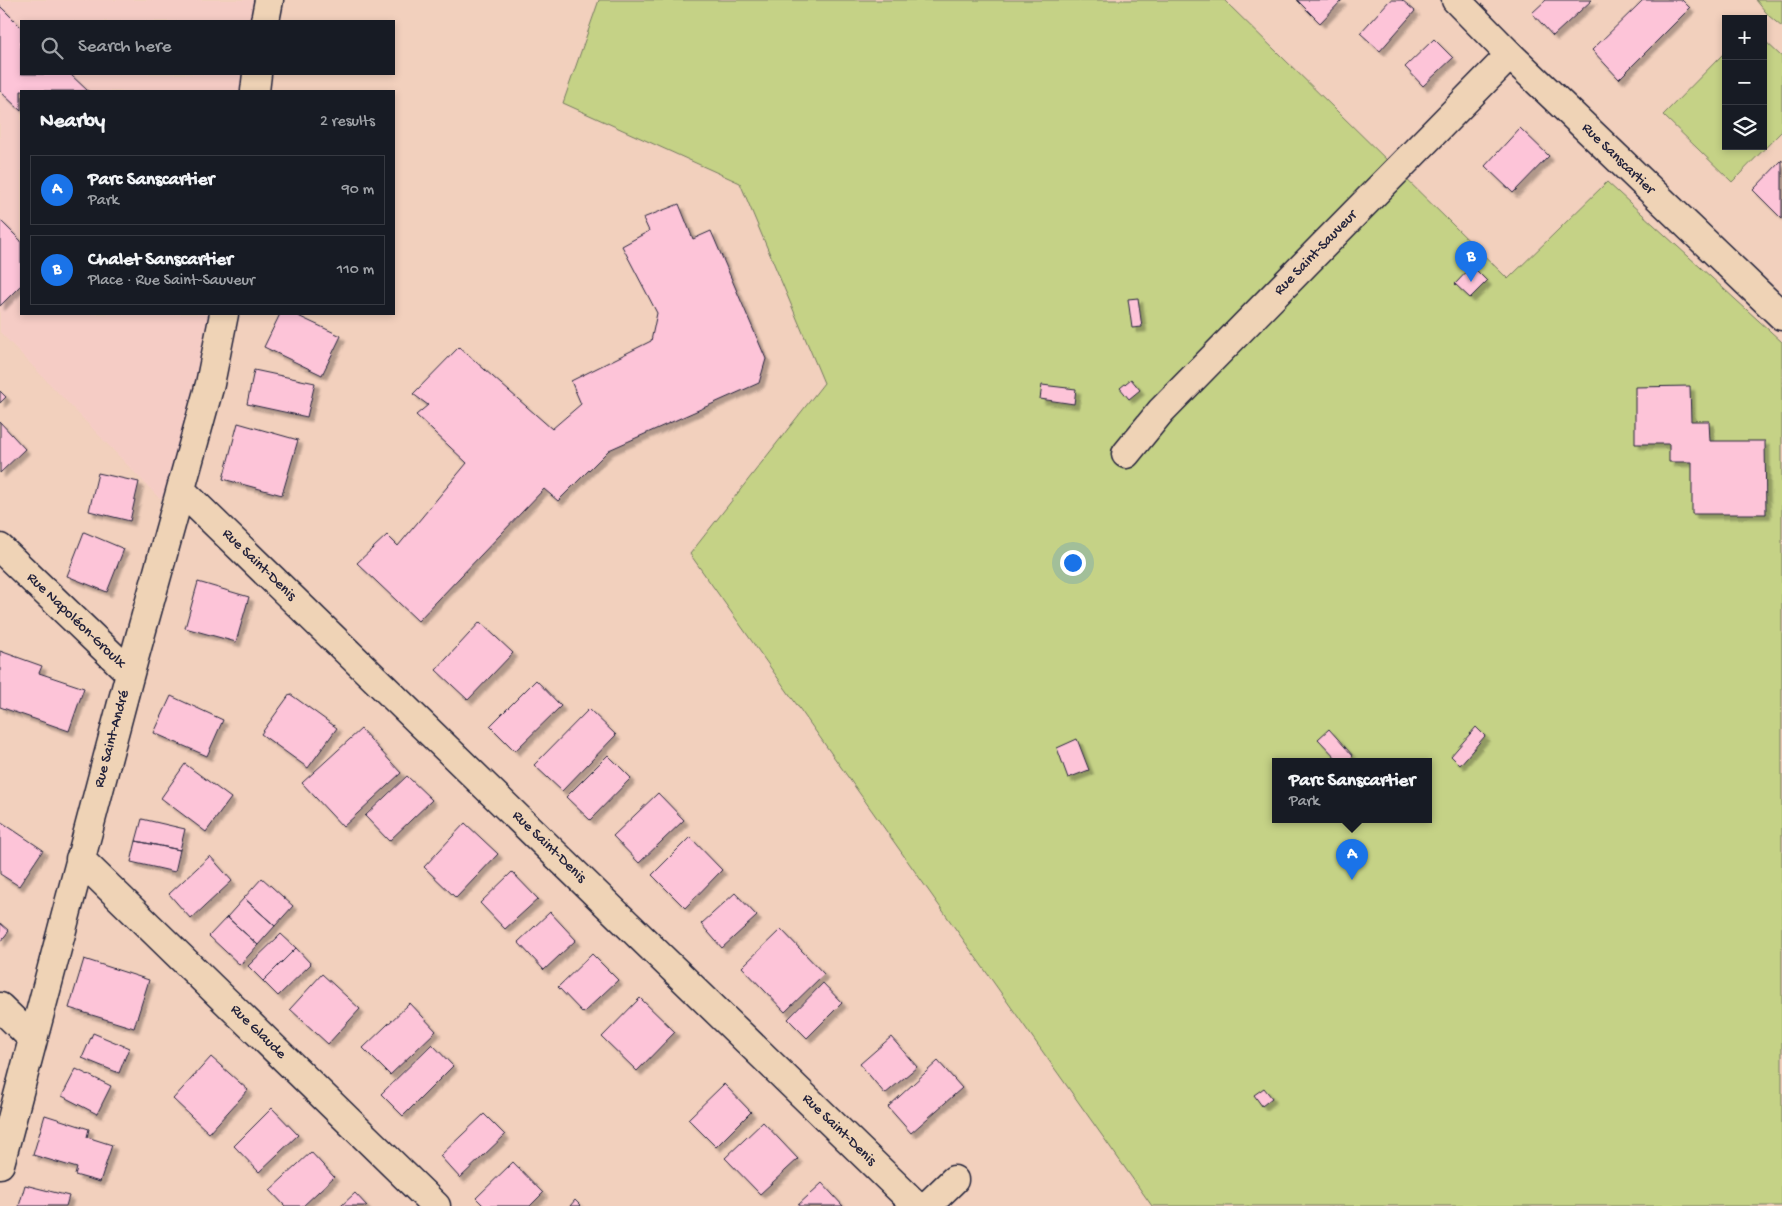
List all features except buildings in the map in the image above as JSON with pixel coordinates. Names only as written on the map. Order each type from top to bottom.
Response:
[{"type":"street","points":[[265,20],[269,0]]},
{"type":"street","name":"Rue Sanscartier","points":[[1456,0],[1510,55],[1782,316]]},
{"type":"street","name":"Rue Saint-Sauveur","points":[[1126,454],[1161,411],[1510,55]]},
{"type":"street","points":[[255,90],[257,75]]},
{"type":"street","name":"Rue Saint-André","points":[[0,1164],[130,673],[210,384],[224,315]]},
{"type":"street","name":"Rue Saint-Denis","points":[[181,490],[917,1206]]},
{"type":"street","name":"Rue Napoléon-Groulx","points":[[0,548],[130,673]]},
{"type":"street","name":"Rue Glaude","points":[[80,859],[436,1206]]},
{"type":"street","points":[[0,1007],[32,1038]]},
{"type":"street","points":[[927,1206],[954,1180]]},
{"type":"shaded area","points":[[0,0],[269,0],[265,20],[20,20],[20,75],[257,75],[255,90],[20,90],[20,315],[224,315],[181,490],[159,498],[0,332]]},
{"type":"green space","points":[[599,0],[1224,0],[1508,279],[1607,182],[1782,342],[1782,1206],[1152,1206],[690,554],[824,383],[740,183],[563,103]]},
{"type":"green space","points":[[1756,0],[1782,0],[1782,27],[1769,16]]},
{"type":"green space","points":[[1767,43],[1782,57],[1782,131],[1767,146]]},
{"type":"green space","points":[[1722,55],[1722,150],[1763,150],[1732,182],[1663,115]]},
{"type":"place","name":"Chalet Sanscartier","points":[[1471,282]]},
{"type":"place","name":"Parc Sanscartier","points":[[1352,880]]}]
